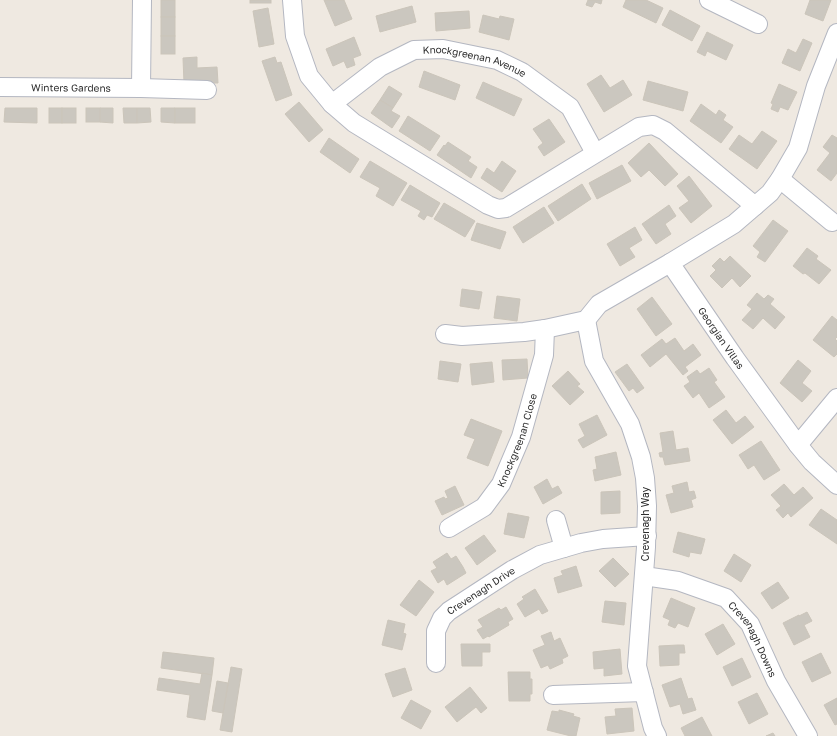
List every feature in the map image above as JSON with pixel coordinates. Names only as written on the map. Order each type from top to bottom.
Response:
[{"type":"street","points":[[142,0],[142,88]]},
{"type":"street","points":[[292,0],[295,36],[309,76],[332,104],[354,123],[488,205],[498,209],[506,208],[639,127],[653,125],[666,131],[755,206]]},
{"type":"street","points":[[709,0],[758,24]]},
{"type":"street","points":[[445,334],[462,336],[524,332],[586,320],[599,304],[734,224],[770,193],[798,148],[816,86],[837,33]]},
{"type":"street","name":"Knockgreenan Avenue","points":[[332,104],[380,67],[414,50],[443,49],[497,60],[522,72],[570,107],[595,154]]},
{"type":"street","name":"Winters Gardens","points":[[0,87],[207,90]]},
{"type":"street","points":[[780,179],[832,222]]},
{"type":"street","name":"Georgian Villas","points":[[670,263],[735,358],[798,445],[812,462],[837,485]]},
{"type":"street","name":"Crevenagh Way","points":[[586,320],[594,361],[630,424],[641,457],[646,485],[647,536],[637,666],[653,728],[657,736]]},
{"type":"street","name":"Knockgreenan Close","points":[[449,528],[484,507],[501,484],[522,437],[544,355],[545,329]]},
{"type":"street","points":[[798,445],[837,398]]},
{"type":"street","points":[[556,520],[564,548]]},
{"type":"street","name":"Crevenagh Drive","points":[[436,663],[436,631],[442,618],[449,610],[512,570],[540,555],[581,543],[603,539],[647,536]]},
{"type":"street","name":"Crevenagh Downs","points":[[644,576],[678,581],[726,598],[750,624],[776,681],[808,736]]},
{"type":"street","points":[[553,696],[644,692]]},
{"type":"building","points":[[161,0],[175,0],[175,17],[161,17]]},
{"type":"building","points":[[250,0],[271,0],[271,3],[250,3]]},
{"type":"building","points":[[324,0],[344,0],[352,19],[335,26]]},
{"type":"building","points":[[588,0],[602,0],[601,4],[595,2],[592,7],[586,5]]},
{"type":"building","points":[[626,0],[646,0],[663,8],[656,23],[623,7]]},
{"type":"building","points":[[810,0],[831,0],[823,21],[805,14]]},
{"type":"building","points":[[412,6],[416,22],[380,32],[376,16]]},
{"type":"building","points":[[268,8],[274,44],[259,47],[253,11]]},
{"type":"building","points":[[670,10],[700,26],[692,41],[662,25]]},
{"type":"building","points":[[469,11],[470,28],[436,31],[435,13]]},
{"type":"building","points":[[483,15],[499,19],[500,16],[514,19],[509,40],[479,32]]},
{"type":"building","points":[[161,17],[175,17],[175,36],[161,36]]},
{"type":"building","points":[[707,32],[733,45],[726,60],[707,51],[705,56],[697,52]]},
{"type":"building","points":[[161,36],[175,36],[175,54],[161,54]]},
{"type":"building","points":[[354,37],[361,55],[353,58],[355,65],[347,68],[344,61],[333,66],[326,49]]},
{"type":"building","points":[[803,39],[812,43],[800,71],[782,63],[788,49],[796,53]]},
{"type":"building","points":[[197,57],[197,68],[217,67],[218,83],[184,83],[183,58]]},
{"type":"building","points":[[275,57],[277,63],[281,62],[292,95],[276,101],[262,61]]},
{"type":"building","points":[[424,71],[460,85],[455,100],[419,87]]},
{"type":"building","points":[[601,75],[610,88],[623,80],[632,95],[604,112],[587,84]]},
{"type":"building","points":[[648,81],[688,92],[683,111],[643,100]]},
{"type":"building","points":[[483,82],[522,99],[514,116],[476,98]]},
{"type":"building","points":[[779,84],[797,92],[788,110],[780,107],[778,112],[771,109],[773,104],[771,103]]},
{"type":"building","points":[[389,86],[402,94],[393,108],[380,100]]},
{"type":"building","points":[[380,100],[393,108],[391,111],[400,116],[392,128],[371,113]]},
{"type":"building","points":[[299,102],[323,130],[309,142],[285,114]]},
{"type":"building","points":[[701,104],[716,115],[719,110],[726,115],[723,120],[733,127],[721,143],[690,121]]},
{"type":"building","points":[[5,108],[37,108],[37,123],[4,122]]},
{"type":"building","points":[[49,108],[62,108],[62,123],[49,123]]},
{"type":"building","points":[[62,108],[76,108],[76,123],[62,123]]},
{"type":"building","points":[[86,108],[100,108],[100,122],[86,122]]},
{"type":"building","points":[[100,108],[113,108],[113,123],[100,122]]},
{"type":"building","points":[[123,108],[137,108],[137,123],[124,123]]},
{"type":"building","points":[[137,108],[150,108],[151,122],[137,123]]},
{"type":"building","points":[[161,108],[175,108],[175,123],[161,122]]},
{"type":"building","points":[[175,108],[195,108],[195,123],[175,123]]},
{"type":"building","points":[[408,116],[440,136],[430,151],[399,131]]},
{"type":"building","points":[[549,119],[565,142],[544,156],[538,147],[543,143],[533,129]]},
{"type":"building","points":[[762,131],[777,141],[757,169],[729,149],[739,135],[752,144]]},
{"type":"building","points":[[832,135],[837,138],[837,173],[831,181],[817,170],[830,153],[823,147]]},
{"type":"building","points":[[329,138],[359,159],[350,173],[320,152]]},
{"type":"building","points":[[448,142],[471,157],[468,161],[477,167],[471,178],[437,155]]},
{"type":"building","points":[[649,143],[678,174],[665,186],[649,170],[641,177],[628,163]]},
{"type":"building","points":[[370,161],[407,183],[393,206],[376,196],[380,188],[360,177]]},
{"type":"building","points":[[502,161],[516,171],[502,192],[481,178],[487,168],[494,173]]},
{"type":"building","points":[[622,165],[631,181],[597,199],[589,183]]},
{"type":"building","points":[[689,176],[712,206],[691,223],[679,208],[689,201],[677,186]]},
{"type":"building","points":[[582,184],[591,199],[558,221],[548,206]]},
{"type":"building","points":[[410,185],[440,203],[432,217],[427,215],[424,220],[418,216],[421,211],[401,200]]},
{"type":"building","points":[[444,203],[475,221],[465,237],[434,219]]},
{"type":"building","points":[[669,205],[676,216],[665,224],[671,234],[656,244],[642,224]]},
{"type":"building","points":[[544,207],[554,223],[523,243],[513,227]]},
{"type":"building","points":[[773,220],[788,231],[765,262],[757,257],[760,252],[753,246]]},
{"type":"building","points":[[477,223],[506,232],[500,249],[471,240]]},
{"type":"building","points":[[635,227],[642,240],[629,248],[635,257],[620,266],[607,244]]},
{"type":"building","points":[[807,248],[818,256],[816,259],[831,270],[819,284],[793,266]]},
{"type":"building","points":[[730,256],[751,276],[740,287],[732,278],[722,288],[710,276],[716,270],[712,266],[720,258],[724,262]]},
{"type":"building","points":[[462,289],[482,292],[479,309],[460,306]]},
{"type":"building","points":[[757,293],[764,299],[768,295],[774,299],[770,304],[785,317],[775,329],[763,318],[753,329],[742,320],[752,309],[747,305]]},
{"type":"building","points":[[497,296],[520,299],[517,321],[494,318]]},
{"type":"building","points":[[652,297],[672,324],[656,336],[637,309]]},
{"type":"building","points":[[832,316],[837,320],[837,337],[835,339],[837,341],[837,354],[834,357],[813,340]]},
{"type":"building","points":[[675,338],[684,351],[693,344],[701,355],[685,367],[688,371],[683,375],[666,354],[650,367],[641,355],[662,339],[666,344]]},
{"type":"building","points":[[527,359],[528,378],[503,380],[502,360]]},
{"type":"building","points":[[798,360],[811,371],[802,383],[812,391],[802,402],[780,383]]},
{"type":"building","points":[[440,361],[461,364],[458,382],[438,379]]},
{"type":"building","points":[[492,362],[494,382],[472,385],[470,364]]},
{"type":"building","points":[[627,364],[644,388],[637,393],[633,388],[629,391],[615,372]]},
{"type":"building","points":[[709,368],[717,380],[714,382],[725,397],[709,408],[699,393],[693,398],[684,386],[690,382],[687,377],[697,370],[700,374]]},
{"type":"building","points":[[568,371],[580,384],[577,386],[584,392],[570,405],[552,386]]},
{"type":"building","points":[[726,410],[736,423],[745,416],[754,427],[732,444],[713,420]]},
{"type":"building","points":[[597,415],[607,435],[583,448],[578,440],[585,436],[579,424]]},
{"type":"building","points":[[471,419],[502,431],[488,466],[467,458],[475,439],[464,435]]},
{"type":"building","points":[[673,431],[676,450],[688,448],[690,461],[665,465],[663,457],[660,457],[659,453],[663,452],[660,433]]},
{"type":"building","points":[[761,441],[780,470],[764,480],[754,465],[748,469],[739,455]]},
{"type":"building","points":[[616,452],[621,475],[595,481],[593,470],[597,469],[595,457]]},
{"type":"building","points":[[547,479],[552,489],[558,486],[562,493],[543,504],[534,487]]},
{"type":"building","points":[[687,482],[689,492],[694,491],[696,498],[691,500],[693,507],[671,513],[666,495],[674,493],[672,486]]},
{"type":"building","points":[[784,484],[794,495],[803,487],[813,498],[791,517],[788,513],[783,518],[776,510],[781,506],[771,495]]},
{"type":"building","points":[[455,486],[464,505],[442,515],[435,501],[444,497],[445,499],[448,498],[445,491]]},
{"type":"building","points":[[620,491],[620,513],[601,514],[601,492]]},
{"type":"building","points":[[821,509],[837,520],[837,544],[809,525]]},
{"type":"building","points":[[508,513],[529,517],[524,538],[504,534]]},
{"type":"building","points":[[678,532],[705,539],[701,554],[690,552],[689,557],[673,552]]},
{"type":"building","points":[[484,535],[496,551],[477,565],[465,548]]},
{"type":"building","points":[[447,553],[451,559],[456,556],[466,573],[447,585],[444,579],[438,583],[431,571],[437,568],[433,562]]},
{"type":"building","points":[[734,554],[751,565],[741,582],[724,571]]},
{"type":"building","points":[[613,558],[629,574],[615,587],[599,571]]},
{"type":"building","points":[[576,566],[582,586],[558,593],[554,578],[563,575],[561,571]]},
{"type":"building","points":[[419,580],[434,592],[416,616],[400,605]]},
{"type":"building","points":[[778,582],[789,598],[772,609],[761,593]]},
{"type":"building","points":[[535,589],[548,611],[542,614],[539,609],[525,617],[517,604],[524,599],[522,597]]},
{"type":"building","points":[[671,598],[695,608],[688,627],[678,623],[675,628],[668,625],[670,620],[663,617]]},
{"type":"building","points":[[605,601],[626,603],[624,625],[602,622]]},
{"type":"building","points":[[506,607],[513,619],[508,622],[509,625],[483,639],[477,630],[483,627],[478,620],[499,608],[501,610]]},
{"type":"building","points":[[807,612],[812,621],[804,625],[810,637],[794,645],[783,623]]},
{"type":"building","points":[[388,620],[405,624],[403,633],[406,634],[402,650],[382,645]]},
{"type":"building","points":[[723,624],[735,644],[717,655],[705,634]]},
{"type":"building","points":[[551,632],[554,641],[560,638],[568,656],[562,659],[563,663],[550,669],[548,665],[541,668],[533,650],[545,645],[541,636]]},
{"type":"building","points":[[461,644],[490,644],[490,652],[482,652],[482,666],[462,666]]},
{"type":"building","points":[[684,645],[685,653],[679,653],[679,665],[660,666],[659,646]]},
{"type":"building","points":[[620,649],[622,674],[604,676],[604,668],[594,669],[593,652]]},
{"type":"building","points":[[163,652],[214,658],[212,675],[161,668]]},
{"type":"building","points":[[821,653],[831,673],[812,682],[802,662]]},
{"type":"building","points":[[742,658],[751,677],[732,686],[723,667]]},
{"type":"building","points":[[231,667],[242,669],[232,732],[220,730]]},
{"type":"building","points":[[405,668],[412,690],[393,697],[385,674]]},
{"type":"building","points":[[508,672],[530,672],[530,679],[532,679],[532,694],[530,694],[530,701],[509,701]]},
{"type":"building","points":[[202,673],[212,675],[205,720],[187,717],[190,695],[157,690],[159,678],[200,684]]},
{"type":"building","points":[[681,678],[688,699],[692,698],[696,710],[683,714],[680,704],[670,707],[662,685]]},
{"type":"building","points":[[217,681],[228,683],[223,713],[212,711]]},
{"type":"building","points":[[470,687],[487,708],[481,713],[476,707],[457,722],[445,707]]},
{"type":"building","points":[[757,693],[768,714],[749,724],[738,702]]},
{"type":"building","points":[[837,698],[837,724],[835,725],[824,705]]},
{"type":"building","points":[[411,700],[431,711],[421,729],[401,718]]},
{"type":"building","points":[[632,708],[634,731],[607,734],[605,717],[616,716],[615,709]]},
{"type":"building","points":[[559,710],[574,714],[573,716],[580,718],[576,736],[547,730],[552,711],[559,712]]},
{"type":"building","points":[[702,717],[712,736],[685,736],[681,728]]},
{"type":"building","points":[[773,733],[775,736],[766,736]]}]
